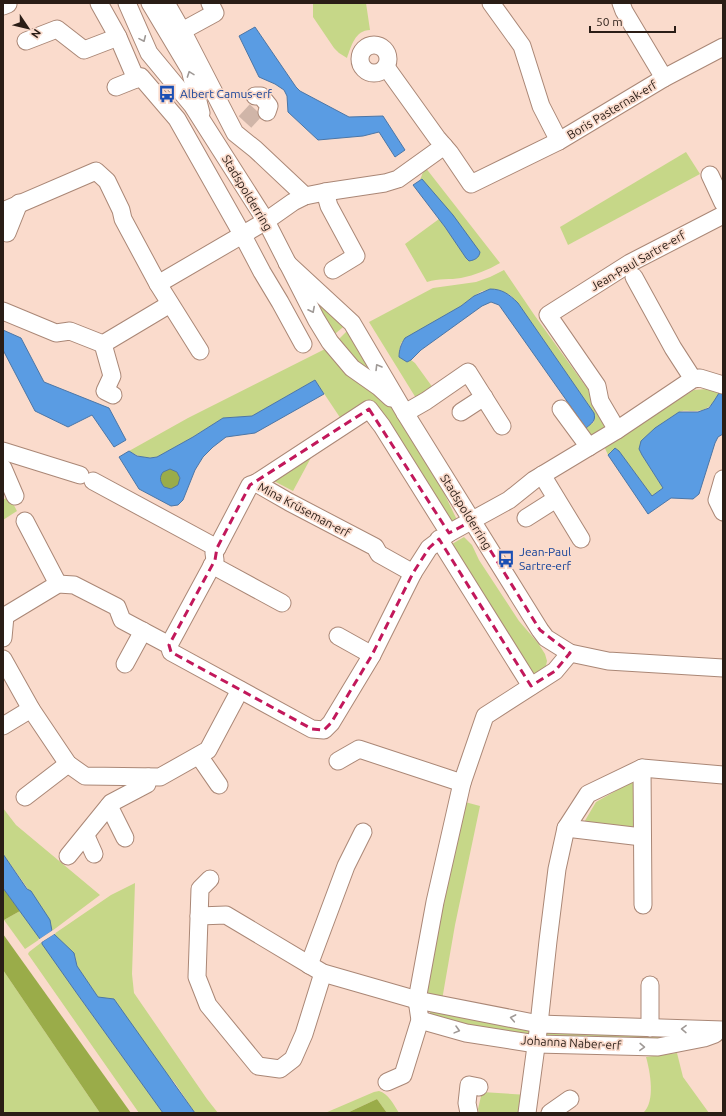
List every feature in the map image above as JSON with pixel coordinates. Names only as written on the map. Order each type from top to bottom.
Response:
[{"type":"street","points":[[99,3],[118,37],[136,79]]},
{"type":"street","name":"Stadspolderring","points":[[127,3],[149,53],[192,105],[266,222],[316,319],[330,342],[352,368],[379,387],[405,413]]},
{"type":"street","name":"Stadspolderring","points":[[150,3],[190,70],[205,125]]},
{"type":"street","points":[[166,3],[184,35],[254,112],[255,148],[305,196]]},
{"type":"street","points":[[184,35],[215,13],[210,3]]},
{"type":"street","name":"Boris Pasternak-erf","points":[[491,3],[522,46],[541,106],[559,141]]},
{"type":"street","name":"Boris Pasternak-erf","points":[[621,3],[624,11],[664,78]]},
{"type":"street","points":[[26,41],[57,29],[84,50],[118,37]]},
{"type":"street","name":"Boris Pasternak-erf","points":[[386,67],[450,153],[471,184],[559,141],[664,78],[723,47]]},
{"type":"street","points":[[116,87],[141,77],[177,119],[304,344]]},
{"type":"street","points":[[158,284],[242,234],[266,222],[293,202],[305,196],[385,183],[398,178],[444,146]]},
{"type":"street","points":[[3,211],[96,171],[107,181],[123,219],[158,284],[200,351]]},
{"type":"street","points":[[710,175],[723,203]]},
{"type":"street","points":[[325,192],[329,206],[356,256],[333,270]]},
{"type":"street","points":[[4,233],[19,204]]},
{"type":"street","name":"Jean-Paul Sartre-erf","points":[[617,430],[600,401],[597,386],[548,315],[630,263],[723,215]]},
{"type":"street","name":"Stadspolderring","points":[[288,263],[352,323],[405,413],[546,638],[570,653],[608,661],[723,668]]},
{"type":"street","name":"Jean-Paul Sartre-erf","points":[[634,277],[676,354],[693,380]]},
{"type":"street","points":[[103,344],[170,304]]},
{"type":"street","points":[[3,311],[56,333],[70,331],[103,344]]},
{"type":"street","points":[[103,344],[112,376],[105,391],[113,395]]},
{"type":"street","points":[[405,413],[426,401],[468,372],[502,426]]},
{"type":"street","points":[[3,638],[6,610],[58,584],[74,585],[117,608],[122,620],[169,645],[171,652],[312,729],[324,730],[331,723],[372,655],[413,573],[429,548],[444,536],[509,500],[534,480],[617,430],[693,380],[700,378],[723,385]]},
{"type":"street","points":[[461,412],[484,396]]},
{"type":"street","points":[[256,483],[369,409],[382,426],[531,686]]},
{"type":"street","points":[[561,409],[589,447]]},
{"type":"street","points":[[3,451],[87,478],[217,548]]},
{"type":"street","points":[[3,468],[15,496]]},
{"type":"street","points":[[542,475],[581,539]]},
{"type":"street","points":[[723,479],[717,500],[723,512]]},
{"type":"street","name":"Mina Krüseman-erf","points":[[169,645],[215,560],[214,553],[250,485],[256,483],[375,547],[379,554],[413,573]]},
{"type":"street","points":[[526,518],[556,499]]},
{"type":"street","points":[[25,521],[58,584]]},
{"type":"street","points":[[212,565],[282,603]]},
{"type":"street","points":[[125,664],[143,631]]},
{"type":"street","points":[[338,636],[372,655]]},
{"type":"street","points":[[387,1082],[403,1075],[420,1020],[417,1000],[435,902],[462,783],[485,716],[555,671],[570,653]]},
{"type":"street","points":[[3,659],[31,708],[68,764],[85,776],[160,777],[199,756],[208,750],[240,690]]},
{"type":"street","points":[[3,726],[31,708]]},
{"type":"street","points":[[338,761],[359,750],[462,783]]},
{"type":"street","points":[[199,756],[219,785]]},
{"type":"street","points":[[25,797],[68,764]]},
{"type":"street","points":[[643,905],[642,768],[723,775]]},
{"type":"street","name":"Johanna Naber-erf","points":[[539,1024],[557,869],[566,828],[588,794],[642,768]]},
{"type":"street","points":[[68,856],[86,836],[111,803],[147,784],[148,776]]},
{"type":"street","points":[[109,806],[126,838]]},
{"type":"street","points":[[566,828],[642,837]]},
{"type":"street","points":[[210,879],[200,889],[197,977],[208,1005],[258,1066],[280,1069],[293,1059],[304,1034],[316,969],[346,866],[363,832]]},
{"type":"street","points":[[86,836],[94,854]]},
{"type":"street","name":"Johanna Naber-erf","points":[[199,916],[226,915],[316,969],[417,1000],[539,1024],[723,1031]]},
{"type":"street","points":[[650,985],[650,1028]]},
{"type":"street","name":"Johanna Naber-erf","points":[[420,1020],[466,1033],[536,1044],[658,1047],[704,1038],[723,1031]]},
{"type":"street","points":[[527,1113],[539,1024]]},
{"type":"street","points":[[469,1113],[467,1103],[469,1085],[479,1087]]},
{"type":"street","points":[[550,1113],[570,1099]]},
{"type":"highlighted area","points":[[369,409],[449,533],[472,521],[540,630],[570,653],[555,671],[531,686],[439,539],[429,548],[413,573],[372,655],[331,723],[324,730],[312,729],[171,652],[169,645],[215,560],[217,548],[250,485]]},
{"type":"green space","points":[[313,3],[366,3],[370,30],[357,36],[352,44],[347,58],[334,48],[313,17]]},
{"type":"green space","points":[[686,152],[700,174],[568,245],[560,227]]},
{"type":"green space","points":[[425,167],[500,263],[466,277],[427,282],[405,244],[439,219],[469,261],[422,179],[420,180]]},
{"type":"green space","points":[[504,270],[535,316],[610,420],[610,424],[591,437],[586,428],[594,422],[594,413],[518,303],[510,295],[496,289],[482,291],[461,306],[406,338],[401,343],[399,352],[407,362],[411,360],[415,363],[436,392],[419,403],[369,322],[433,288],[476,282]]},
{"type":"green space","points":[[296,274],[348,323],[330,338]]},
{"type":"green space","points":[[350,328],[386,389],[336,342]]},
{"type":"green space","points":[[331,346],[379,389],[422,447],[457,520],[453,523],[381,411],[374,405],[341,419],[315,380],[252,416],[223,418],[157,457],[142,457],[129,451],[188,418]]},
{"type":"green space","points":[[707,389],[719,393],[711,405],[701,410],[680,412],[664,422],[641,441],[642,455],[663,488],[652,496],[619,451],[611,451],[608,455],[604,446],[694,390]]},
{"type":"green space","points":[[314,452],[293,491],[270,479]]},
{"type":"green space","points":[[170,469],[177,472],[180,479],[177,486],[170,489],[163,486],[160,479],[163,472]]},
{"type":"green space","points":[[9,496],[17,511],[3,520],[3,500]]},
{"type":"green space","points":[[464,537],[472,545],[479,560],[519,621],[538,643],[545,654],[547,661],[545,670],[532,675],[452,544]]},
{"type":"green space","points":[[637,779],[638,831],[583,824],[596,802]]},
{"type":"green space","points":[[465,802],[480,806],[455,925],[442,1000],[426,994]]},
{"type":"green space","points":[[3,808],[16,825],[100,895],[52,931],[28,889],[3,854]]},
{"type":"green space","points":[[135,883],[132,974],[134,993],[218,1113],[195,1113],[175,1083],[98,997],[77,966],[75,957],[71,951],[54,934],[111,895]]},
{"type":"green space","points":[[3,888],[20,911],[4,920],[3,919]]},
{"type":"green space","points":[[20,911],[40,939],[25,949],[4,920]]},
{"type":"green space","points":[[3,934],[131,1113],[100,1113],[3,970]]},
{"type":"green space","points":[[42,942],[78,995],[163,1113],[139,1113],[28,954]]},
{"type":"green space","points":[[3,970],[100,1113],[3,1113]]},
{"type":"green space","points":[[430,1010],[528,1027],[533,1038],[430,1017]]},
{"type":"green space","points":[[545,1031],[721,1032],[626,1043],[545,1036]]},
{"type":"green space","points":[[677,1053],[683,1077],[709,1113],[643,1113],[650,1102],[651,1094],[649,1070],[646,1057]]},
{"type":"green space","points":[[379,1091],[388,1097],[399,1113],[387,1113],[377,1099],[347,1113],[325,1113],[374,1092]]},
{"type":"green space","points":[[482,1092],[528,1095],[525,1113],[479,1113],[478,1109]]},
{"type":"green space","points":[[377,1099],[387,1113],[347,1113]]},
{"type":"water","points":[[255,27],[300,91],[349,117],[383,116],[405,150],[395,157],[379,132],[363,136],[318,140],[288,112],[287,96],[284,90],[259,77],[239,36]]},
{"type":"water","points":[[422,179],[453,215],[480,252],[479,256],[469,261],[466,258],[445,227],[413,185]]},
{"type":"water","points":[[490,289],[505,293],[518,303],[594,413],[594,420],[586,428],[499,305],[491,302],[482,306],[421,350],[411,360],[407,362],[399,357],[400,347],[405,338],[461,306],[474,296]]},
{"type":"water","points":[[3,330],[21,338],[44,382],[109,408],[126,440],[114,447],[92,415],[68,427],[35,411],[3,350]]},
{"type":"water","points":[[315,380],[324,394],[255,433],[226,437],[203,457],[195,470],[183,500],[178,505],[171,506],[139,489],[119,457],[129,451],[137,456],[150,458],[157,457],[223,418],[252,416]],"holes":[[[170,469],[177,472],[180,478],[178,485],[171,489],[164,487],[160,480],[163,472]]]},
{"type":"water","points":[[719,393],[723,394],[723,434],[718,437],[715,443],[699,494],[693,499],[671,498],[648,514],[608,455],[615,448],[619,451],[652,496],[663,488],[639,449],[641,441],[655,428],[679,412],[698,412],[709,408]]},
{"type":"water","points":[[3,854],[27,889],[31,891],[50,920],[52,931],[40,939],[3,888]]},
{"type":"water","points":[[54,934],[74,953],[77,966],[98,997],[114,999],[195,1113],[163,1113],[42,944],[42,942]]},
{"type":"pier","points":[[53,930],[53,932],[56,933],[40,943],[38,940]]},
{"type":"tunnel","points":[[245,122],[256,110]]},
{"type":"place","name":"Albert Camus-erf","points":[[167,94]]},
{"type":"place","name":"Jean-Paul Sartre-erf","points":[[506,559]]}]
